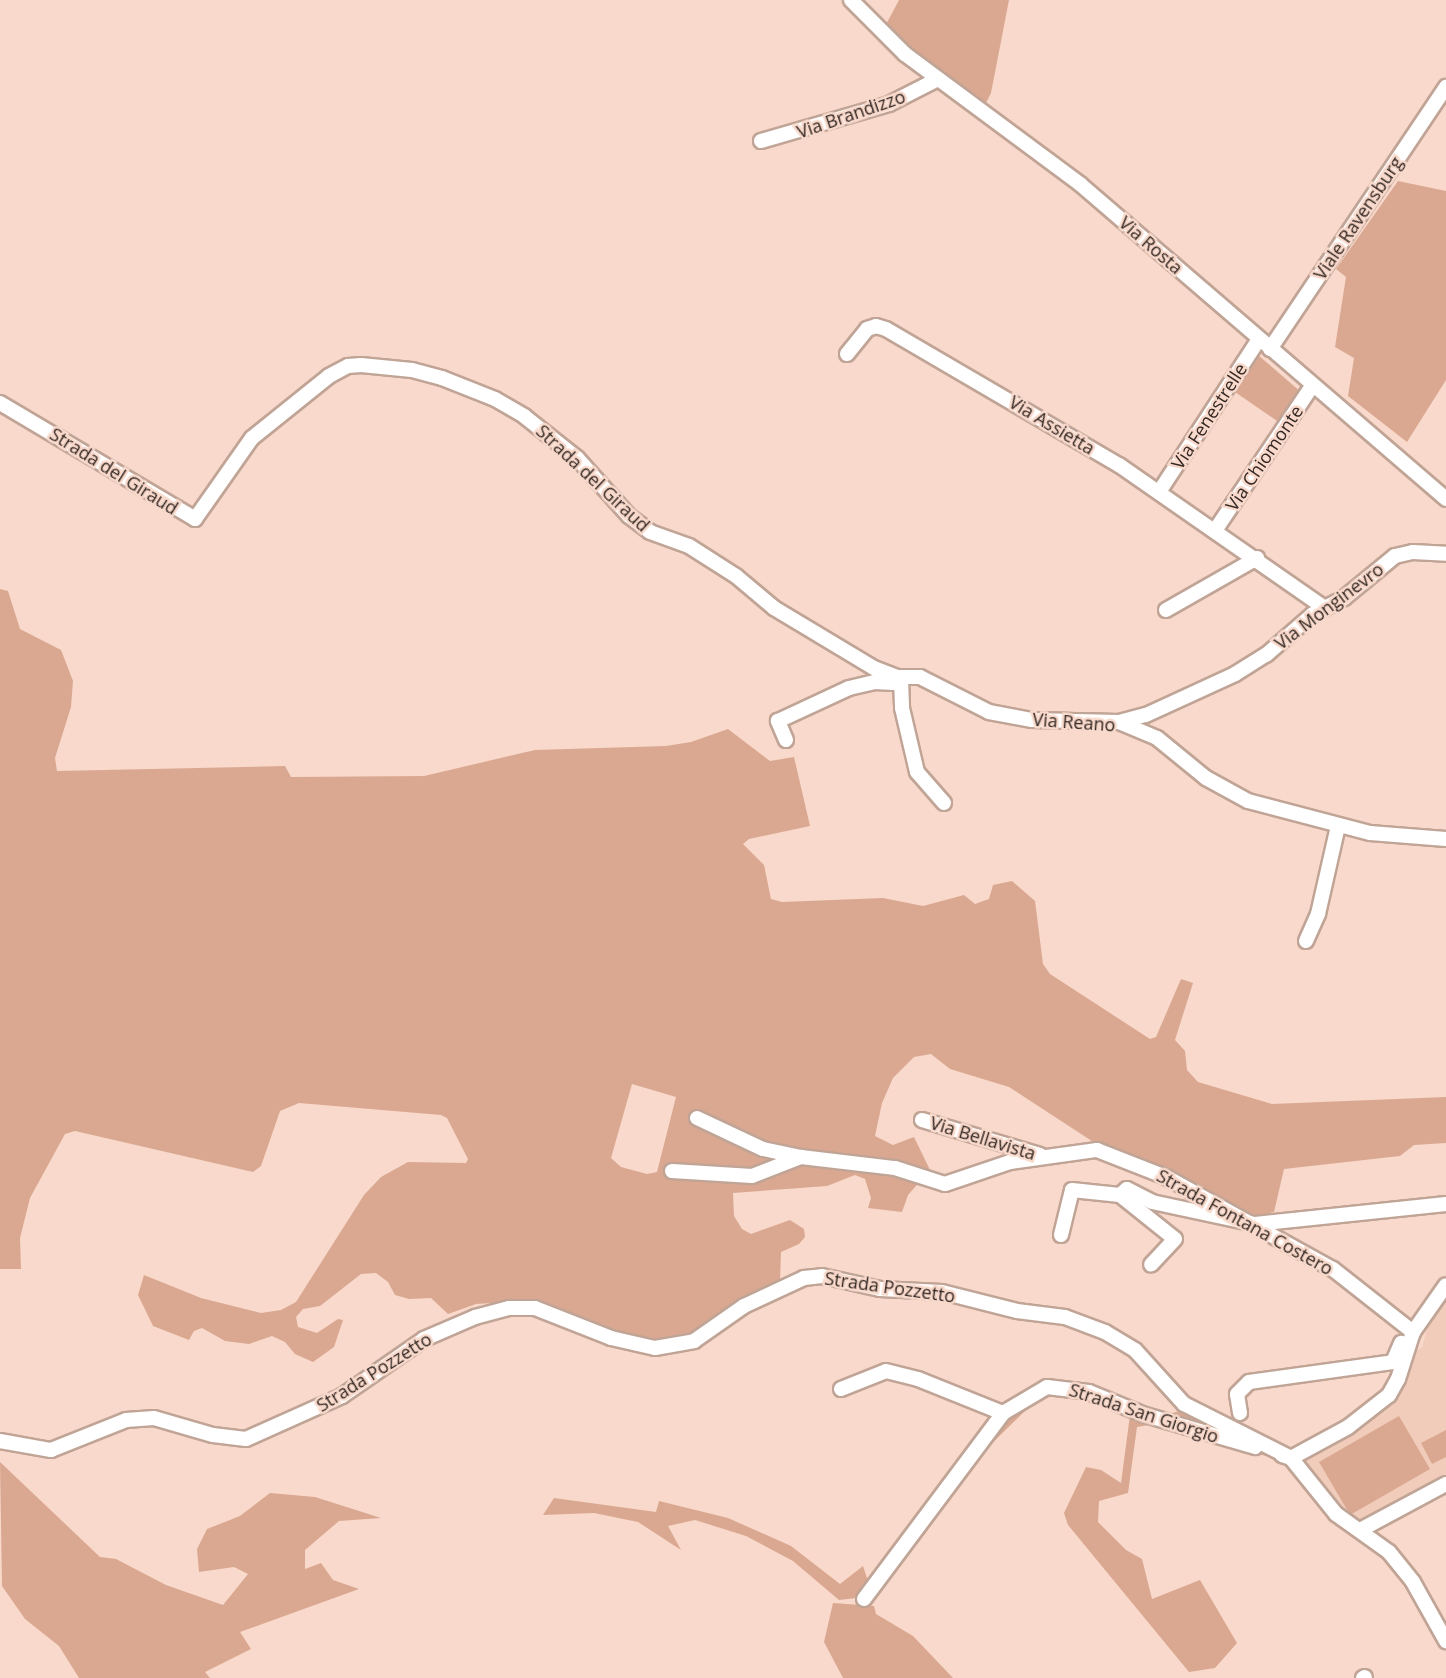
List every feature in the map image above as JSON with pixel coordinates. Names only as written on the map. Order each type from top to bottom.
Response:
[{"type":"street","name":"Via Rosta","points":[[851,0],[894,44],[1080,184],[1312,386],[1444,491]]},
{"type":"street","name":"Via Brandizzo","points":[[761,141],[889,104],[938,79]]},
{"type":"street","name":"Viale Ravensburg","points":[[1270,350],[1446,87]]},
{"type":"street","name":"Via Assietta","points":[[847,354],[867,329],[876,326],[886,329],[1159,492],[1216,529],[1324,608]]},
{"type":"street","name":"Via Fenestrelle","points":[[1159,492],[1258,339]]},
{"type":"street","name":"Strada del Giraud","points":[[0,403],[195,519],[252,438],[329,376],[348,366],[361,365],[412,370],[442,378],[495,399],[540,428],[577,458],[629,516],[650,532],[689,546],[736,576],[774,608],[874,668],[899,677]]},
{"type":"street","name":"Via Chiomonte","points":[[1216,529],[1312,386]]},
{"type":"street","name":"Via Monginevro","points":[[1119,723],[1146,715],[1235,674],[1324,608],[1344,598],[1395,556],[1413,552],[1446,554]]},
{"type":"street","points":[[1166,610],[1257,558]]},
{"type":"street","name":"Via Reano","points":[[786,740],[778,721],[849,688],[875,682],[892,683],[899,677],[920,677],[989,711],[1032,720],[1119,723],[1158,738],[1206,778],[1248,801],[1338,826],[1446,839]]},
{"type":"street","points":[[899,677],[902,708],[917,772],[944,803]]},
{"type":"street","points":[[1306,941],[1318,914],[1338,826]]},
{"type":"street","name":"Via Bellavista","points":[[697,1118],[762,1149],[801,1157],[895,1168],[945,1184],[1010,1162],[1097,1150]]},
{"type":"street","name":"Via Bellavista","points":[[922,1120],[1045,1157]]},
{"type":"street","name":"Strada Fontana Costero","points":[[1097,1150],[1136,1163],[1255,1224],[1333,1269],[1413,1332]]},
{"type":"street","name":"Via Bellavista","points":[[672,1171],[752,1176],[801,1157]]},
{"type":"street","points":[[1120,1195],[1127,1189],[1152,1202],[1255,1224],[1446,1204]]},
{"type":"street","points":[[1061,1235],[1072,1190],[1120,1195],[1175,1239],[1151,1265]]},
{"type":"street","name":"Strada Pozzetto","points":[[0,1441],[51,1450],[126,1420],[154,1418],[213,1435],[246,1439],[342,1396],[424,1339],[475,1317],[509,1308],[535,1308],[611,1338],[655,1348],[694,1341],[744,1306],[804,1278],[822,1276],[880,1289],[942,1292],[1017,1311],[1065,1317],[1105,1332],[1135,1350],[1184,1404],[1291,1458]]},
{"type":"street","points":[[1446,1285],[1413,1332],[1398,1379],[1389,1395],[1348,1427],[1291,1458],[1336,1514],[1362,1529],[1389,1552],[1413,1582],[1446,1641]]},
{"type":"street","points":[[1240,1413],[1237,1394],[1249,1382],[1393,1362],[1403,1338],[1413,1332]]},
{"type":"street","points":[[841,1389],[886,1371],[918,1379],[1003,1413]]},
{"type":"street","name":"Strada San Giorgio","points":[[864,1599],[1003,1413],[1047,1387],[1065,1386],[1089,1392],[1142,1414],[1291,1458]]},
{"type":"street","points":[[1362,1529],[1446,1484]]},
{"type":"shaded area","points":[[899,0],[1009,0],[991,93],[982,111],[882,32]]},
{"type":"shaded area","points":[[1398,181],[1446,191],[1446,380],[1407,442],[1348,396],[1354,358],[1335,347],[1346,277],[1336,269]]},
{"type":"shaded area","points":[[1258,355],[1302,393],[1280,423],[1235,392]]},
{"type":"shaded area","points":[[0,589],[8,591],[20,629],[61,650],[73,681],[71,707],[55,758],[57,771],[285,766],[291,777],[424,776],[535,750],[666,746],[691,742],[728,729],[770,761],[794,757],[810,826],[749,839],[743,844],[764,865],[771,899],[782,902],[883,898],[923,906],[964,895],[975,904],[989,899],[993,885],[1012,881],[1035,901],[1043,964],[1050,974],[1150,1039],[1156,1037],[1181,979],[1193,983],[1175,1040],[1185,1051],[1187,1070],[1198,1082],[1272,1104],[1446,1097],[1446,1143],[1414,1145],[1400,1156],[1284,1169],[1274,1212],[1256,1216],[1101,1147],[1009,1087],[950,1069],[931,1054],[914,1057],[893,1078],[882,1103],[875,1136],[893,1145],[914,1137],[930,1170],[908,1195],[902,1212],[868,1208],[871,1198],[865,1179],[855,1175],[827,1186],[733,1193],[734,1216],[742,1229],[751,1234],[790,1220],[804,1229],[805,1237],[799,1244],[781,1252],[780,1281],[742,1302],[693,1337],[655,1344],[512,1302],[476,1304],[448,1314],[431,1298],[409,1299],[395,1295],[388,1282],[376,1273],[361,1274],[320,1306],[303,1309],[296,1317],[298,1327],[317,1333],[338,1319],[343,1320],[334,1347],[313,1362],[295,1354],[285,1342],[272,1336],[249,1344],[225,1341],[202,1328],[194,1331],[189,1340],[153,1326],[138,1295],[144,1275],[201,1298],[261,1313],[281,1310],[296,1302],[364,1195],[381,1177],[408,1162],[466,1163],[468,1159],[447,1118],[441,1115],[299,1103],[280,1111],[261,1166],[253,1172],[75,1131],[65,1134],[30,1198],[20,1238],[21,1269],[0,1269]],"holes":[[[632,1084],[676,1097],[657,1172],[647,1174],[621,1167],[611,1158]]]},
{"type":"shaded area","points":[[1446,1291],[1446,1480],[1360,1520],[1337,1505],[1299,1457],[1391,1401],[1413,1353],[1422,1347],[1427,1329],[1422,1320]]},
{"type":"shaded area","points":[[1045,1391],[1073,1391],[1146,1419],[1185,1410],[1242,1439],[1266,1456],[1154,1424],[1137,1427],[1128,1493],[1099,1501],[1098,1522],[1126,1550],[1142,1559],[1152,1599],[1200,1580],[1237,1643],[1215,1668],[1189,1672],[1068,1525],[1064,1513],[1086,1467],[1101,1470],[1121,1483],[1130,1415],[1056,1393],[1027,1409],[983,1452],[979,1449],[1016,1408]]},
{"type":"shaded area","points":[[1399,1416],[1430,1469],[1350,1515],[1319,1462]]},
{"type":"shaded area","points":[[1446,1430],[1446,1457],[1432,1464],[1421,1443]]},
{"type":"shaded area","points":[[0,1462],[100,1557],[116,1559],[166,1585],[223,1605],[248,1574],[234,1567],[199,1572],[197,1549],[207,1529],[240,1516],[270,1493],[315,1497],[381,1518],[339,1521],[305,1550],[305,1569],[321,1563],[333,1580],[359,1589],[240,1632],[251,1649],[205,1672],[210,1678],[79,1678],[59,1646],[25,1619],[2,1586]]},
{"type":"shaded area","points":[[554,1498],[656,1512],[659,1501],[728,1518],[791,1546],[840,1584],[863,1566],[869,1584],[856,1598],[839,1600],[793,1561],[746,1536],[695,1520],[668,1526],[681,1550],[638,1522],[594,1513],[543,1515]]},
{"type":"shaded area","points":[[833,1603],[874,1606],[876,1614],[913,1636],[953,1678],[843,1678],[824,1642]]}]
